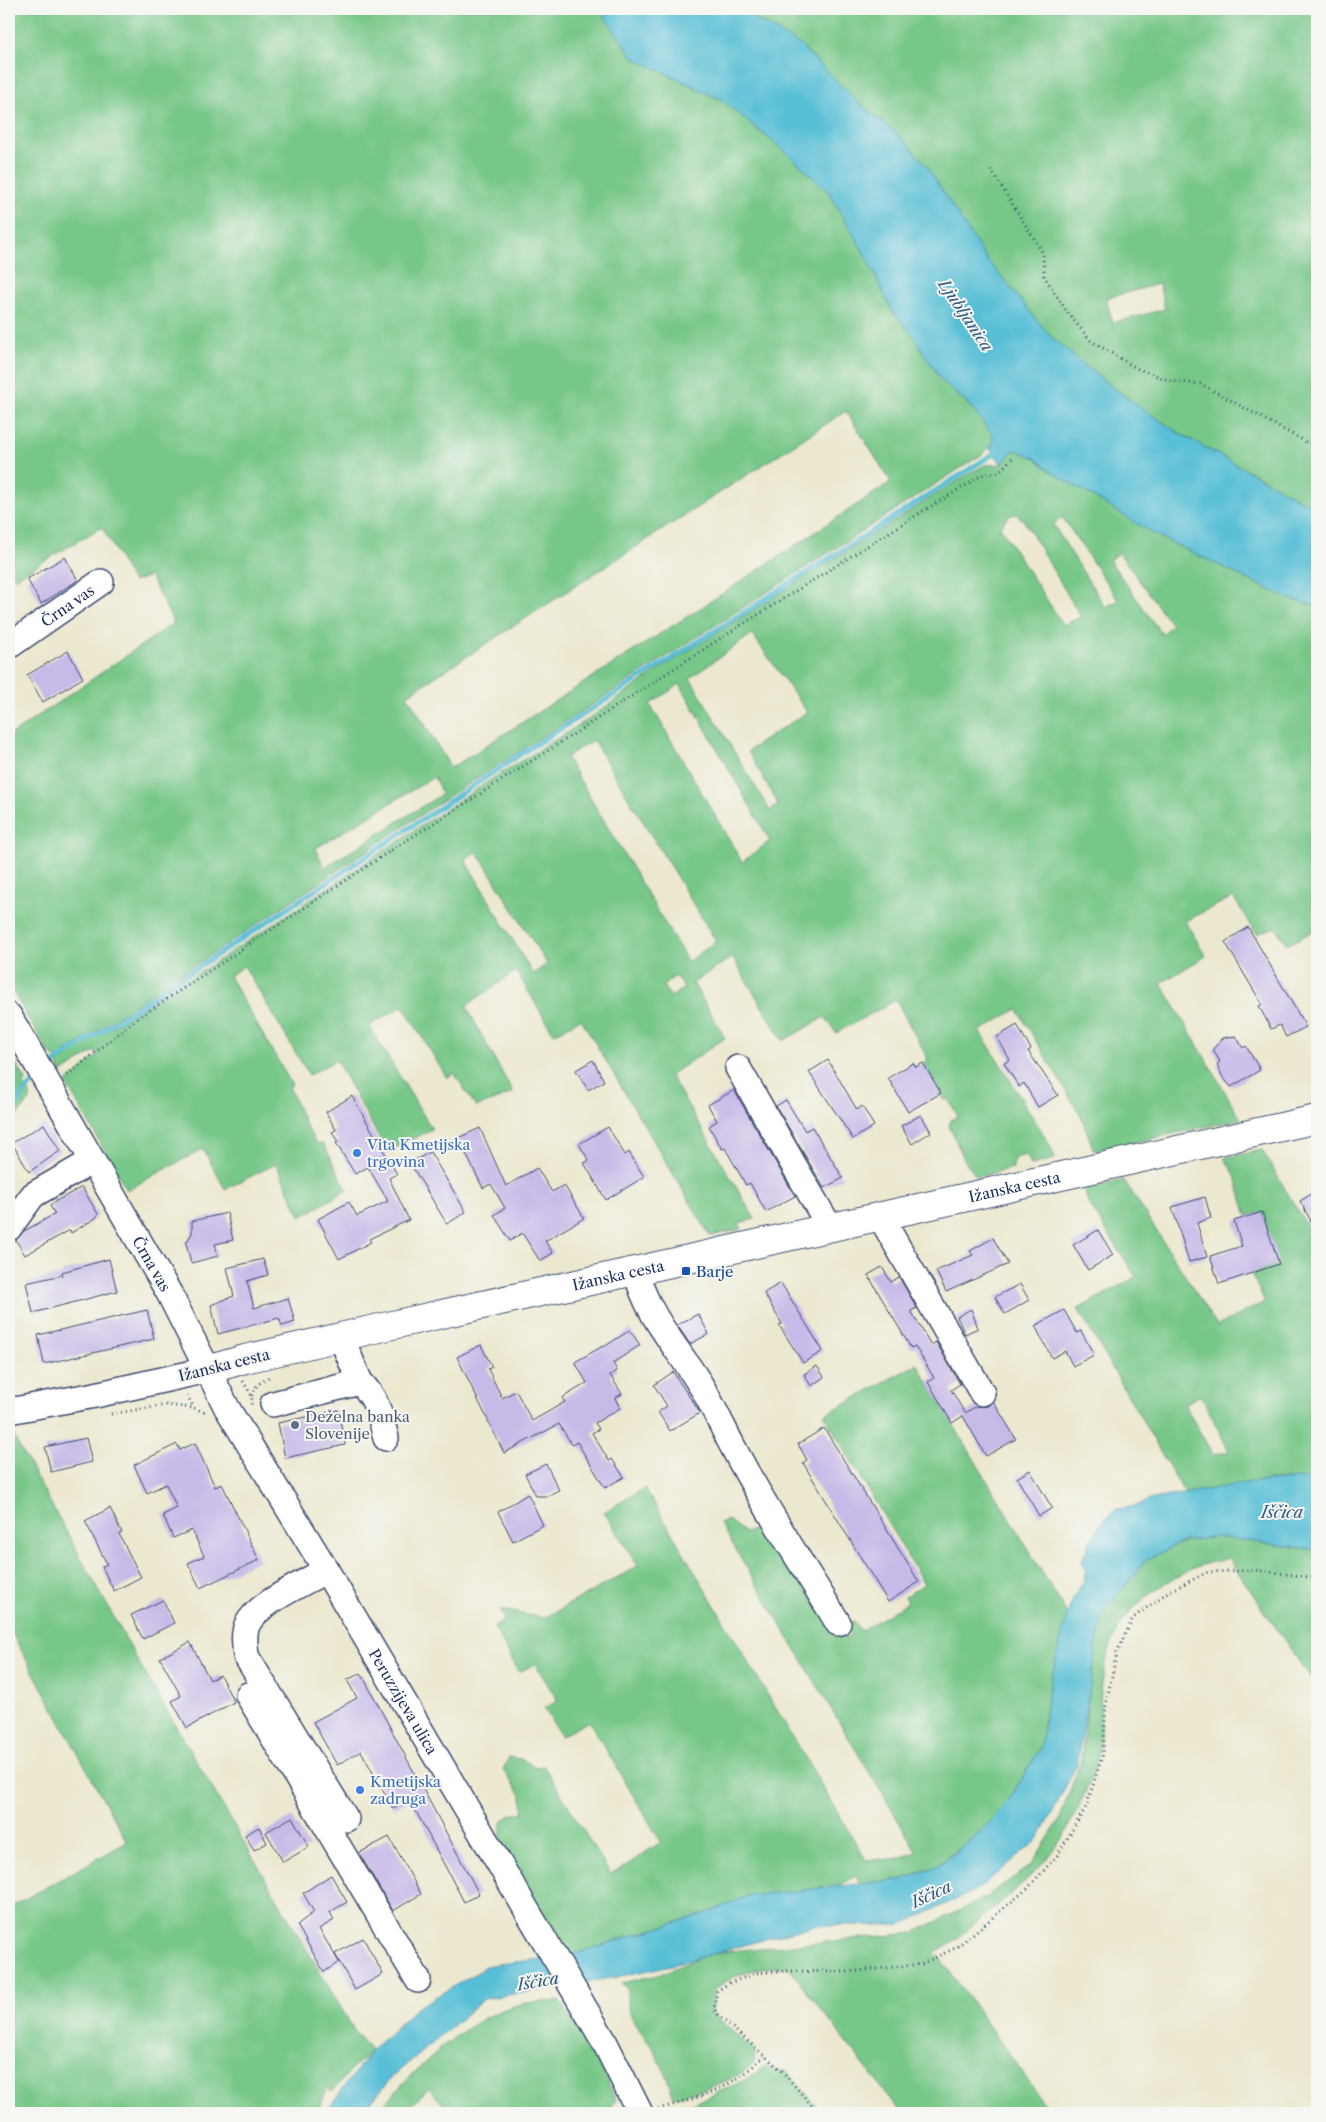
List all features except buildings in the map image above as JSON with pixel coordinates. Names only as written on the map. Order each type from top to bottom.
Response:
[{"type":"main road","name":"Ižanska cesta","points":[[207,1370],[245,1359],[1317,1119]]},
{"type":"street","name":"Črna vas","points":[[9,646],[101,582]]},
{"type":"street","name":"Črna vas","points":[[9,1016],[48,1076],[92,1161],[169,1293],[207,1370]]},
{"type":"street","points":[[738,1068],[830,1228]]},
{"type":"street","points":[[9,1228],[33,1195],[92,1161]]},
{"type":"street","points":[[880,1216],[982,1393]]},
{"type":"street","points":[[636,1272],[640,1289],[667,1339],[693,1373],[732,1447],[838,1623]]},
{"type":"street","points":[[341,1338],[360,1382],[372,1394],[378,1406],[386,1438]]},
{"type":"street","name":"Ižanska cesta","points":[[9,1411],[95,1395],[207,1370]]},
{"type":"street","name":"Peruzzijeva ulica","points":[[207,1370],[260,1463],[326,1570],[604,2041],[640,2113]]},
{"type":"street","points":[[262,1403],[360,1382]]},
{"type":"street","points":[[326,1570],[257,1610],[247,1625],[244,1637],[246,1656],[346,1819]]},
{"type":"street","points":[[248,1695],[418,1980]]},
{"type":"path","points":[[991,170],[1043,253],[1044,276],[1067,312],[1091,341],[1138,369],[1171,381],[1201,384],[1317,448]]},
{"type":"path","points":[[48,1076],[390,851],[724,636],[984,474],[999,472],[1014,456]]},
{"type":"path","points":[[247,1389],[252,1396],[262,1403]]},
{"type":"path","points":[[189,1399],[194,1408],[204,1414],[212,1412]]},
{"type":"path","points":[[818,2113],[780,2070],[720,2017],[714,2009],[717,1991],[757,1973],[781,1971],[848,1972],[922,1964],[957,1947],[1027,1889],[1057,1856],[1086,1807],[1103,1754],[1106,1704],[1116,1652],[1133,1618],[1168,1592],[1208,1572],[1255,1570],[1317,1578]]},
{"type":"path","points":[[640,2113],[720,2089],[749,2072],[764,2056]]},
{"type":"green space","points":[[9,9],[601,9],[683,82],[722,100],[788,154],[829,192],[866,256],[892,311],[912,334],[941,380],[970,406],[993,436],[993,444],[981,455],[437,804],[65,1052],[69,1054],[213,964],[492,779],[587,720],[663,667],[970,473],[985,465],[1002,464],[1012,451],[1017,450],[1035,458],[1052,472],[1156,535],[1289,599],[1317,606],[1317,929],[1287,945],[1275,927],[1257,934],[1233,897],[1185,921],[1206,956],[1161,983],[1241,1119],[1094,1151],[1082,1118],[1017,1009],[980,1031],[1050,1145],[1055,1159],[1031,1165],[1027,1155],[1014,1158],[1013,1168],[977,1177],[966,1163],[949,1126],[951,1120],[958,1116],[948,1099],[945,1101],[923,1063],[928,1059],[896,1000],[836,1033],[825,1017],[783,1041],[732,957],[693,983],[725,1038],[670,1075],[755,1219],[739,1223],[742,1229],[710,1236],[581,1019],[554,1034],[516,971],[466,1006],[513,1093],[476,1107],[454,1073],[447,1078],[403,1006],[369,1026],[432,1129],[387,1152],[336,1060],[309,1075],[244,966],[229,976],[292,1085],[289,1087],[305,1124],[316,1143],[324,1145],[347,1190],[301,1217],[276,1164],[225,1189],[203,1149],[127,1190],[66,1083],[98,1055],[95,1051],[60,1074],[57,1061],[48,1052],[9,985],[9,736],[174,623],[150,576],[133,582],[102,527],[15,578],[9,568]],"holes":[[[846,411],[891,482],[702,607],[451,768],[407,695]],[[1016,514],[1024,521],[1081,617],[1063,625],[1000,527],[1009,516]],[[1063,518],[1118,600],[1105,607],[1053,524]],[[1119,553],[1172,625],[1162,634],[1109,560]],[[752,634],[807,712],[748,751],[778,804],[770,811],[690,678]],[[680,684],[770,841],[742,862],[650,704]],[[593,740],[716,941],[688,962],[566,757]],[[434,777],[442,794],[324,868],[316,848]],[[477,852],[547,964],[533,974],[465,860]],[[675,976],[684,988],[671,997],[663,986]]]},
{"type":"green space","points":[[738,9],[1317,9],[1317,509],[1177,432],[1114,389],[1052,338],[984,256],[926,165],[902,138],[859,103],[800,45]],"holes":[[[1159,284],[1165,309],[1113,323],[1106,298]]]},
{"type":"green space","points":[[9,1052],[26,1080],[24,1085],[30,1093],[30,1100],[9,1125]]},
{"type":"green space","points":[[1262,1150],[1317,1243],[1317,1477],[1258,1481],[1185,1494],[1078,1309],[1136,1277],[1088,1202],[1084,1189],[1124,1180],[1217,1326],[1265,1302],[1251,1273],[1278,1264],[1262,1212],[1247,1216],[1234,1173],[1224,1158]],"holes":[[[1201,1395],[1229,1451],[1213,1455],[1184,1404]]]},
{"type":"green space","points":[[917,1364],[1067,1614],[1047,1697],[1041,1747],[1006,1805],[982,1831],[935,1867],[904,1879],[860,1884],[857,1875],[836,1887],[748,1896],[710,1912],[567,1956],[502,1844],[501,1826],[503,1822],[510,1816],[523,1813],[521,1795],[503,1770],[509,1757],[521,1759],[536,1767],[544,1766],[610,1874],[661,1842],[589,1721],[561,1736],[544,1708],[558,1701],[535,1664],[519,1672],[494,1627],[505,1620],[500,1610],[544,1618],[638,1566],[604,1512],[645,1488],[866,1860],[895,1859],[917,1852],[720,1523],[728,1520],[745,1533],[772,1523],[841,1637],[844,1636],[846,1639],[851,1636],[845,1626],[854,1621],[861,1631],[908,1602],[905,1597],[924,1584],[824,1415]]},
{"type":"green space","points":[[9,1428],[143,1670],[354,2030],[371,2051],[332,2092],[327,2088],[318,2113],[9,2113],[9,1908],[127,1842],[9,1628]]},
{"type":"green space","points":[[1217,1537],[1317,1550],[1317,1688],[1229,1559],[1211,1562],[1189,1570],[1151,1593],[1129,1614],[1120,1625],[1114,1637],[1105,1666],[1101,1693],[1098,1756],[1087,1789],[1061,1839],[1049,1856],[1018,1888],[951,1943],[934,1953],[940,1958],[1051,2113],[901,2113],[788,1967],[749,1971],[731,1979],[714,1990],[711,2012],[751,2047],[756,2053],[753,2062],[746,2070],[735,2077],[674,2097],[656,2053],[631,2016],[628,2008],[628,1990],[621,1983],[658,1975],[711,1953],[913,1933],[983,1899],[1031,1865],[1059,1821],[1081,1760],[1092,1668],[1102,1614],[1147,1559],[1185,1541]]},
{"type":"green space","points":[[560,2001],[605,2075],[616,2101],[611,2104],[615,2113],[450,2113],[429,2088],[404,2113],[376,2113],[440,2049],[478,2022],[497,2012],[523,2004]]},
{"type":"green space","points":[[768,2066],[781,2072],[786,2070],[823,2113],[681,2113],[682,2109],[749,2078],[761,2068]]},
{"type":"water","name":"Ljubljanica","points":[[599,9],[738,9],[800,45],[859,103],[902,138],[926,165],[984,256],[1052,338],[1114,389],[1177,432],[1317,509],[1317,606],[1289,599],[1156,535],[1052,472],[1035,458],[1017,450],[1012,451],[1002,464],[990,449],[993,444],[993,436],[970,406],[941,380],[912,334],[892,311],[866,256],[829,192],[788,154],[722,100],[634,58]]},
{"type":"water","name":"Iščica","points":[[1317,1477],[1317,1550],[1217,1537],[1185,1541],[1147,1559],[1102,1614],[1077,1764],[1039,1839],[977,1890],[900,1925],[816,1925],[676,1964],[617,1977],[484,1999],[393,2076],[361,2113],[325,2113],[371,2051],[415,2009],[490,1965],[567,1956],[704,1914],[748,1896],[904,1879],[935,1867],[982,1831],[1011,1797],[1041,1747],[1047,1697],[1067,1614],[1083,1582],[1086,1570],[1082,1561],[1090,1541],[1102,1522],[1117,1509],[1136,1506],[1152,1499],[1253,1482]]},
{"type":"waterway","points":[[48,1069],[58,1060],[524,752],[998,451]]},
{"type":"waterway","points":[[9,1115],[25,1091],[37,1080]]},
{"type":"place","name":"Vita Kmetijska trgovina","points":[[357,1153]]},
{"type":"place","name":"Barje","points":[[686,1271]]},
{"type":"place","name":"Deželna banka Slovenije","points":[[295,1425]]},
{"type":"place","name":"Kmetijska zadruga","points":[[360,1790]]}]
